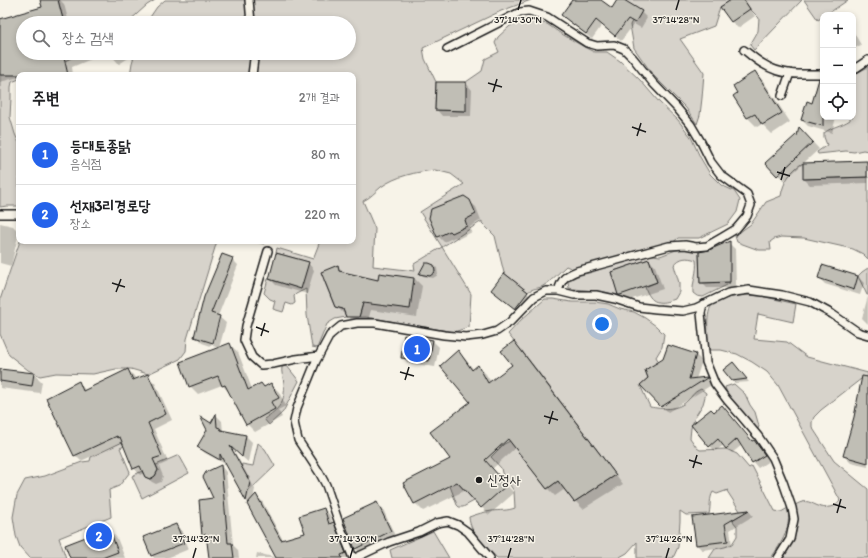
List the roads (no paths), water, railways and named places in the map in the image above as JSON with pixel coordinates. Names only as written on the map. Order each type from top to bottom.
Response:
[{"type":"lane","points":[[249,0],[250,16]]},
{"type":"lane","points":[[447,49],[520,12],[529,11],[547,16],[587,43],[598,46],[614,45],[624,50],[633,58],[653,83],[691,125],[711,162],[721,175],[746,194],[751,205],[747,216],[736,229],[707,246],[669,246],[577,270],[567,275],[561,283],[558,291]]},
{"type":"lane","points":[[744,50],[765,66],[781,72],[820,74]]},
{"type":"lane","points":[[252,72],[254,60]]},
{"type":"lane","points":[[856,68],[868,60]]},
{"type":"lane","points":[[782,96],[790,73]]},
{"type":"lane","points":[[0,214],[16,214]]},
{"type":"lane","points":[[268,251],[246,326],[244,340],[252,357],[261,364],[273,364],[296,358],[319,356]]},
{"type":"lane","points":[[490,558],[468,532],[458,524],[448,522],[437,523],[420,532],[389,542],[354,558],[340,526],[326,485],[298,440],[294,422],[297,408],[319,356],[330,334],[341,326],[357,323],[375,323],[466,338],[497,331],[510,322],[534,298],[546,291],[558,291],[574,295],[615,299],[639,307],[683,310],[696,308],[728,293],[749,290],[782,295],[810,302],[832,314],[858,332],[868,335]]},
{"type":"lane","points":[[704,304],[701,313],[706,362],[715,384],[758,436],[773,458],[792,508],[794,519],[790,539],[778,558]]},
{"type":"place","name":"등대토종닭","points":[[417,349]]},
{"type":"place","name":"신정사","points":[[479,480]]},
{"type":"place","name":"선재3리경로당","points":[[99,536]]}]
